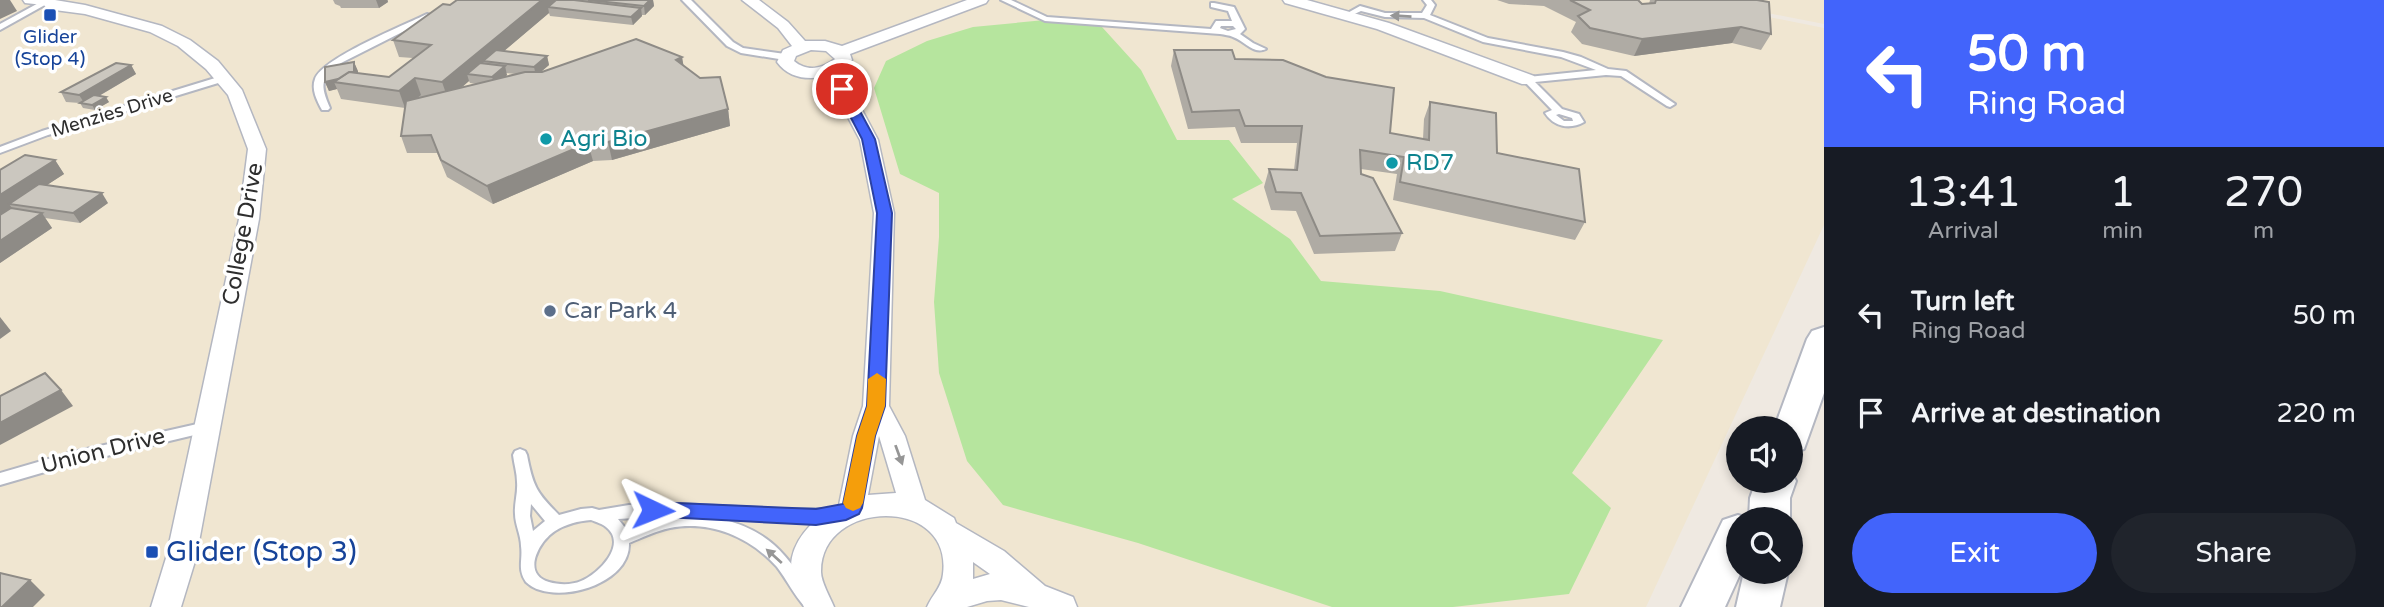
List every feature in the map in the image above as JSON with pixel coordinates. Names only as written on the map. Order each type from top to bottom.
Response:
[{"type":"main road","points":[[1799,416],[1821,361]]},
{"type":"main road","points":[[1703,607],[1726,558]]},
{"type":"main road","points":[[1758,607],[1763,584]]},
{"type":"street","points":[[749,0],[783,25],[801,47]]},
{"type":"street","points":[[840,51],[844,60],[827,71],[800,72],[788,66],[785,57],[801,47],[818,45],[840,51],[981,0]]},
{"type":"street","points":[[1290,0],[1355,8],[1528,80]]},
{"type":"street","name":"College Drive","points":[[39,1],[156,29],[184,43],[225,79],[242,107],[257,149],[248,219],[181,558],[166,607]]},
{"type":"street","points":[[827,71],[842,89],[869,139],[884,213],[876,406],[846,512]]},
{"type":"street","points":[[876,406],[892,436],[914,508]]},
{"type":"street","points":[[818,607],[806,577],[807,559],[813,542],[824,527],[846,512],[873,503],[894,503],[933,517],[948,532],[994,560],[1048,601]]},
{"type":"street","points":[[946,603],[957,583],[959,565],[956,548],[948,532]]},
{"type":"street","points":[[946,603],[989,587],[1048,601]]},
{"type":"lane","points":[[686,0],[730,44],[741,50],[785,57]]},
{"type":"lane","points":[[1005,0],[1045,19],[1218,28],[1226,22],[1250,45],[1262,49]]},
{"type":"lane","points":[[1021,0],[1044,12],[1060,16],[1218,28]]},
{"type":"lane","points":[[1425,16],[1431,5],[1427,0]]},
{"type":"lane","points":[[0,27],[39,1]]},
{"type":"lane","points":[[1214,5],[1231,9],[1237,30]]},
{"type":"lane","points":[[1355,8],[1385,15],[1425,16],[1485,40],[1556,54],[1595,65],[1606,72]]},
{"type":"lane","points":[[325,108],[317,88],[320,76],[325,71],[338,61],[440,10]]},
{"type":"lane","points":[[1528,80],[1606,72],[1622,73],[1670,104]]},
{"type":"lane","name":"Menzies Drive","points":[[0,150],[45,133],[225,79]]},
{"type":"lane","points":[[1528,80],[1559,111]]},
{"type":"lane","name":"Union Drive","points":[[0,479],[69,458],[206,427]]},
{"type":"lane","points":[[520,455],[525,483],[522,516],[530,549]]},
{"type":"lane","points":[[525,483],[540,506],[556,522]]},
{"type":"lane","points":[[601,516],[614,524],[622,539],[619,558],[607,575],[589,586],[569,592],[550,590],[535,582],[527,564],[530,549],[540,534],[556,522],[583,514],[601,516],[625,510],[778,516],[846,512]]},
{"type":"lane","points":[[622,539],[646,528],[681,520],[729,526],[752,537],[781,561],[806,599],[818,607]]},
{"type":"shaded area","points":[[0,0],[1685,0],[1824,28],[1824,225],[1735,416],[1726,416],[1726,435],[1646,607],[0,607]]},
{"type":"shaded area","points":[[1701,0],[1824,0],[1824,24]]},
{"type":"green space","points":[[1066,18],[1102,27],[1141,70],[1177,140],[1229,140],[1263,183],[1232,199],[1290,239],[1321,281],[1440,291],[1663,340],[1572,473],[1611,508],[1569,594],[1453,607],[1332,607],[1138,543],[1003,505],[967,461],[939,373],[934,302],[939,193],[900,174],[874,88],[886,61],[927,41],[973,27]]},
{"type":"building","points":[[457,0],[542,0],[442,82],[415,78],[399,91],[334,82],[349,72],[389,77],[431,45],[393,40],[443,4],[450,5]]},
{"type":"building","points":[[556,0],[641,8],[631,17],[548,7]]},
{"type":"building","points":[[588,0],[650,0],[644,6]]},
{"type":"building","points":[[1570,0],[1638,0],[1642,4],[1655,3],[1656,0],[1769,2],[1771,34],[1741,27],[1642,39],[1590,28],[1578,16],[1590,10]]},
{"type":"building","name":"Agri Bio","points":[[636,39],[682,57],[676,60],[700,78],[720,77],[728,109],[608,142],[588,143],[487,186],[441,160],[431,135],[401,136],[406,101],[525,72],[542,72]]},
{"type":"building","points":[[496,50],[547,56],[534,67],[483,61]]},
{"type":"building","name":"RD7","points":[[1174,50],[1232,50],[1235,59],[1283,60],[1326,77],[1394,88],[1390,133],[1429,140],[1430,102],[1496,113],[1497,153],[1579,169],[1585,222],[1400,182],[1404,157],[1360,150],[1361,174],[1373,178],[1402,233],[1320,236],[1301,193],[1276,192],[1269,169],[1297,170],[1302,126],[1245,126],[1239,110],[1192,112]]},
{"type":"building","points":[[354,62],[354,72],[325,82],[325,67]]},
{"type":"building","points":[[116,63],[131,65],[79,95],[61,92]]},
{"type":"building","points":[[480,63],[505,66],[492,77],[467,74]]},
{"type":"building","points":[[94,95],[106,97],[92,105],[80,103]]},
{"type":"building","points":[[25,155],[55,160],[0,195],[0,170]]},
{"type":"building","points":[[39,184],[102,193],[73,213],[9,204]]},
{"type":"building","points":[[11,208],[42,213],[0,241],[0,215]]},
{"type":"building","points":[[45,373],[61,390],[0,423],[0,396]]},
{"type":"building","points":[[0,573],[30,580],[2,607],[0,607]]},
{"type":"slow traffic","points":[[853,503],[866,436],[876,406],[877,379]]},
{"type":"place","name":"Glider (Stop 4)","points":[[50,15]]},
{"type":"place","name":"Agri Bio","points":[[546,139]]},
{"type":"place","name":"RD7","points":[[1392,163]]},
{"type":"place","name":"Car Park 4","points":[[550,311]]},
{"type":"place","name":"Glider (Stop 3)","points":[[152,552]]},
{"type":"route","points":[[653,510],[816,517],[839,515],[852,508],[866,436],[876,406],[884,213],[869,139],[842,89]]}]
